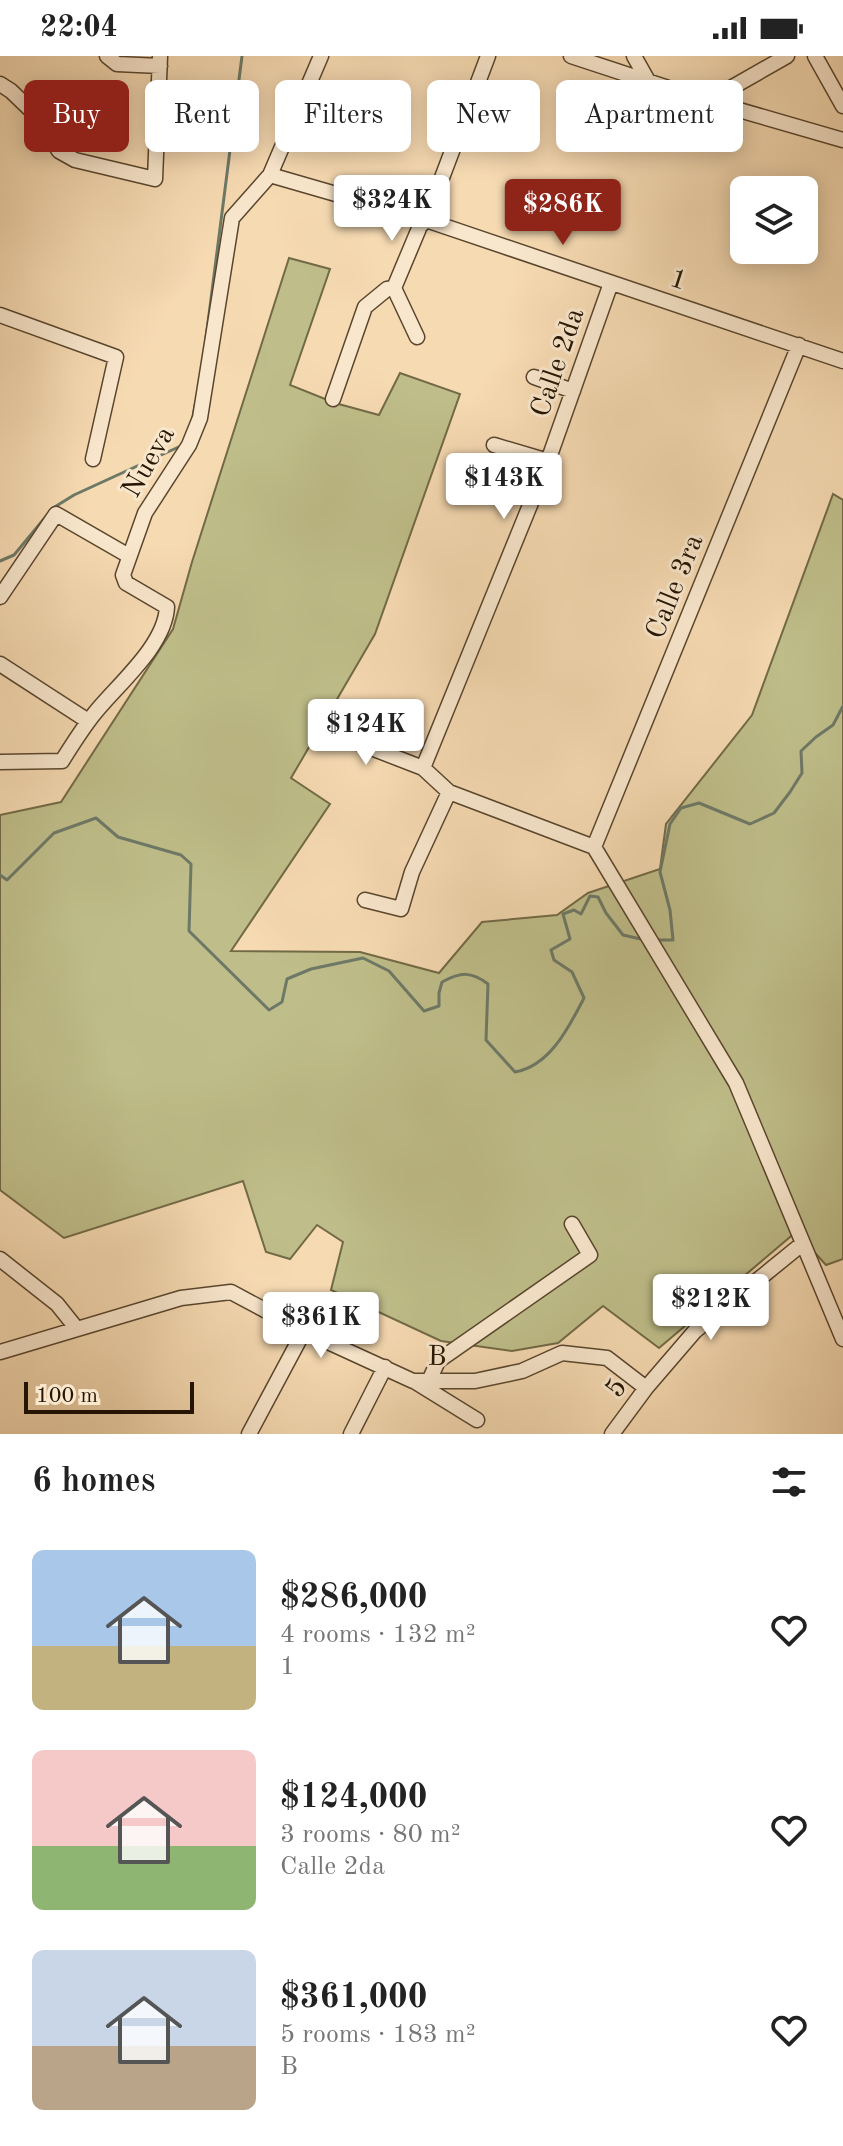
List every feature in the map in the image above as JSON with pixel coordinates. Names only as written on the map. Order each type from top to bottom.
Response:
[{"type":"street","points":[[0,84],[36,115],[59,151],[75,160],[155,179],[160,61],[117,64],[107,56]]},
{"type":"street","name":"Nueva","points":[[129,556],[145,513],[189,445],[200,418],[232,218],[270,175],[321,56]]},
{"type":"street","points":[[417,337],[394,288],[420,226],[426,220],[488,56]]},
{"type":"street","points":[[571,56],[645,80]]},
{"type":"street","points":[[634,56],[647,80]]},
{"type":"street","points":[[743,81],[787,56]]},
{"type":"street","points":[[815,56],[843,106]]},
{"type":"street","points":[[743,111],[843,140]]},
{"type":"street","name":"1","points":[[270,175],[426,220],[843,361]]},
{"type":"street","name":"Calle 2da","points":[[423,768],[548,461],[611,283]]},
{"type":"street","points":[[333,399],[365,307],[387,289],[394,288]]},
{"type":"street","points":[[0,315],[116,357],[93,459]]},
{"type":"street","name":"Calle 3ra","points":[[594,847],[799,345]]},
{"type":"street","points":[[534,377],[573,391]]},
{"type":"street","points":[[494,445],[548,461]]},
{"type":"street","points":[[0,597],[56,514],[129,556],[123,575],[126,583],[167,607],[166,622],[152,647],[88,721],[62,761],[0,762]]},
{"type":"street","points":[[0,664],[88,721]]},
{"type":"street","points":[[322,729],[423,768],[449,792],[594,847],[736,1083],[843,1339]]},
{"type":"street","points":[[365,900],[401,909],[412,872],[449,792]]},
{"type":"street","points":[[429,1381],[438,1361],[590,1255],[572,1224]]},
{"type":"street","name":"5","points":[[612,1434],[695,1331],[802,1244]]},
{"type":"street","points":[[0,1259],[57,1304],[77,1329]]},
{"type":"street","name":"B","points":[[0,1352],[181,1298],[231,1292],[304,1331],[413,1381],[475,1381],[522,1371],[562,1353],[607,1358],[646,1388]]},
{"type":"street","points":[[249,1434],[304,1331]]},
{"type":"street","points":[[351,1434],[385,1367]]},
{"type":"street","points":[[413,1381],[477,1420]]},
{"type":"shaded area","points":[[289,258],[330,269],[290,385],[335,403],[379,415],[400,373],[460,394],[375,634],[291,778],[330,804],[231,951],[360,952],[439,973],[482,922],[557,915],[588,893],[660,869],[666,824],[752,715],[833,494],[843,500],[843,1259],[826,1265],[796,1232],[659,1348],[603,1306],[558,1343],[512,1351],[441,1341],[331,1290],[343,1242],[317,1225],[290,1259],[266,1252],[243,1181],[64,1238],[0,1190],[0,815],[61,802],[173,629]]},
{"type":"waterway","points":[[205,346],[242,56]]},
{"type":"waterway","points":[[192,421],[196,401]]},
{"type":"waterway","points":[[53,508],[74,495],[183,445]]},
{"type":"waterway","points":[[0,561],[14,555],[48,514]]},
{"type":"waterway","points":[[657,940],[673,940],[670,910],[660,872],[670,824],[681,808],[699,803],[750,824],[774,813],[802,773],[801,751],[833,725],[843,706]]},
{"type":"waterway","points":[[0,875],[7,880],[54,833],[96,818],[118,837],[181,855],[191,864],[189,931],[269,1010],[282,1002],[287,979],[311,969],[363,958],[389,971],[424,1011],[439,1006],[442,982],[455,976],[471,975],[488,984],[486,1040],[515,1072],[548,1054],[565,1033],[584,998],[572,972],[554,960],[551,950],[570,939],[563,914],[574,910],[581,914],[590,896],[598,897],[623,935],[645,940]]}]
